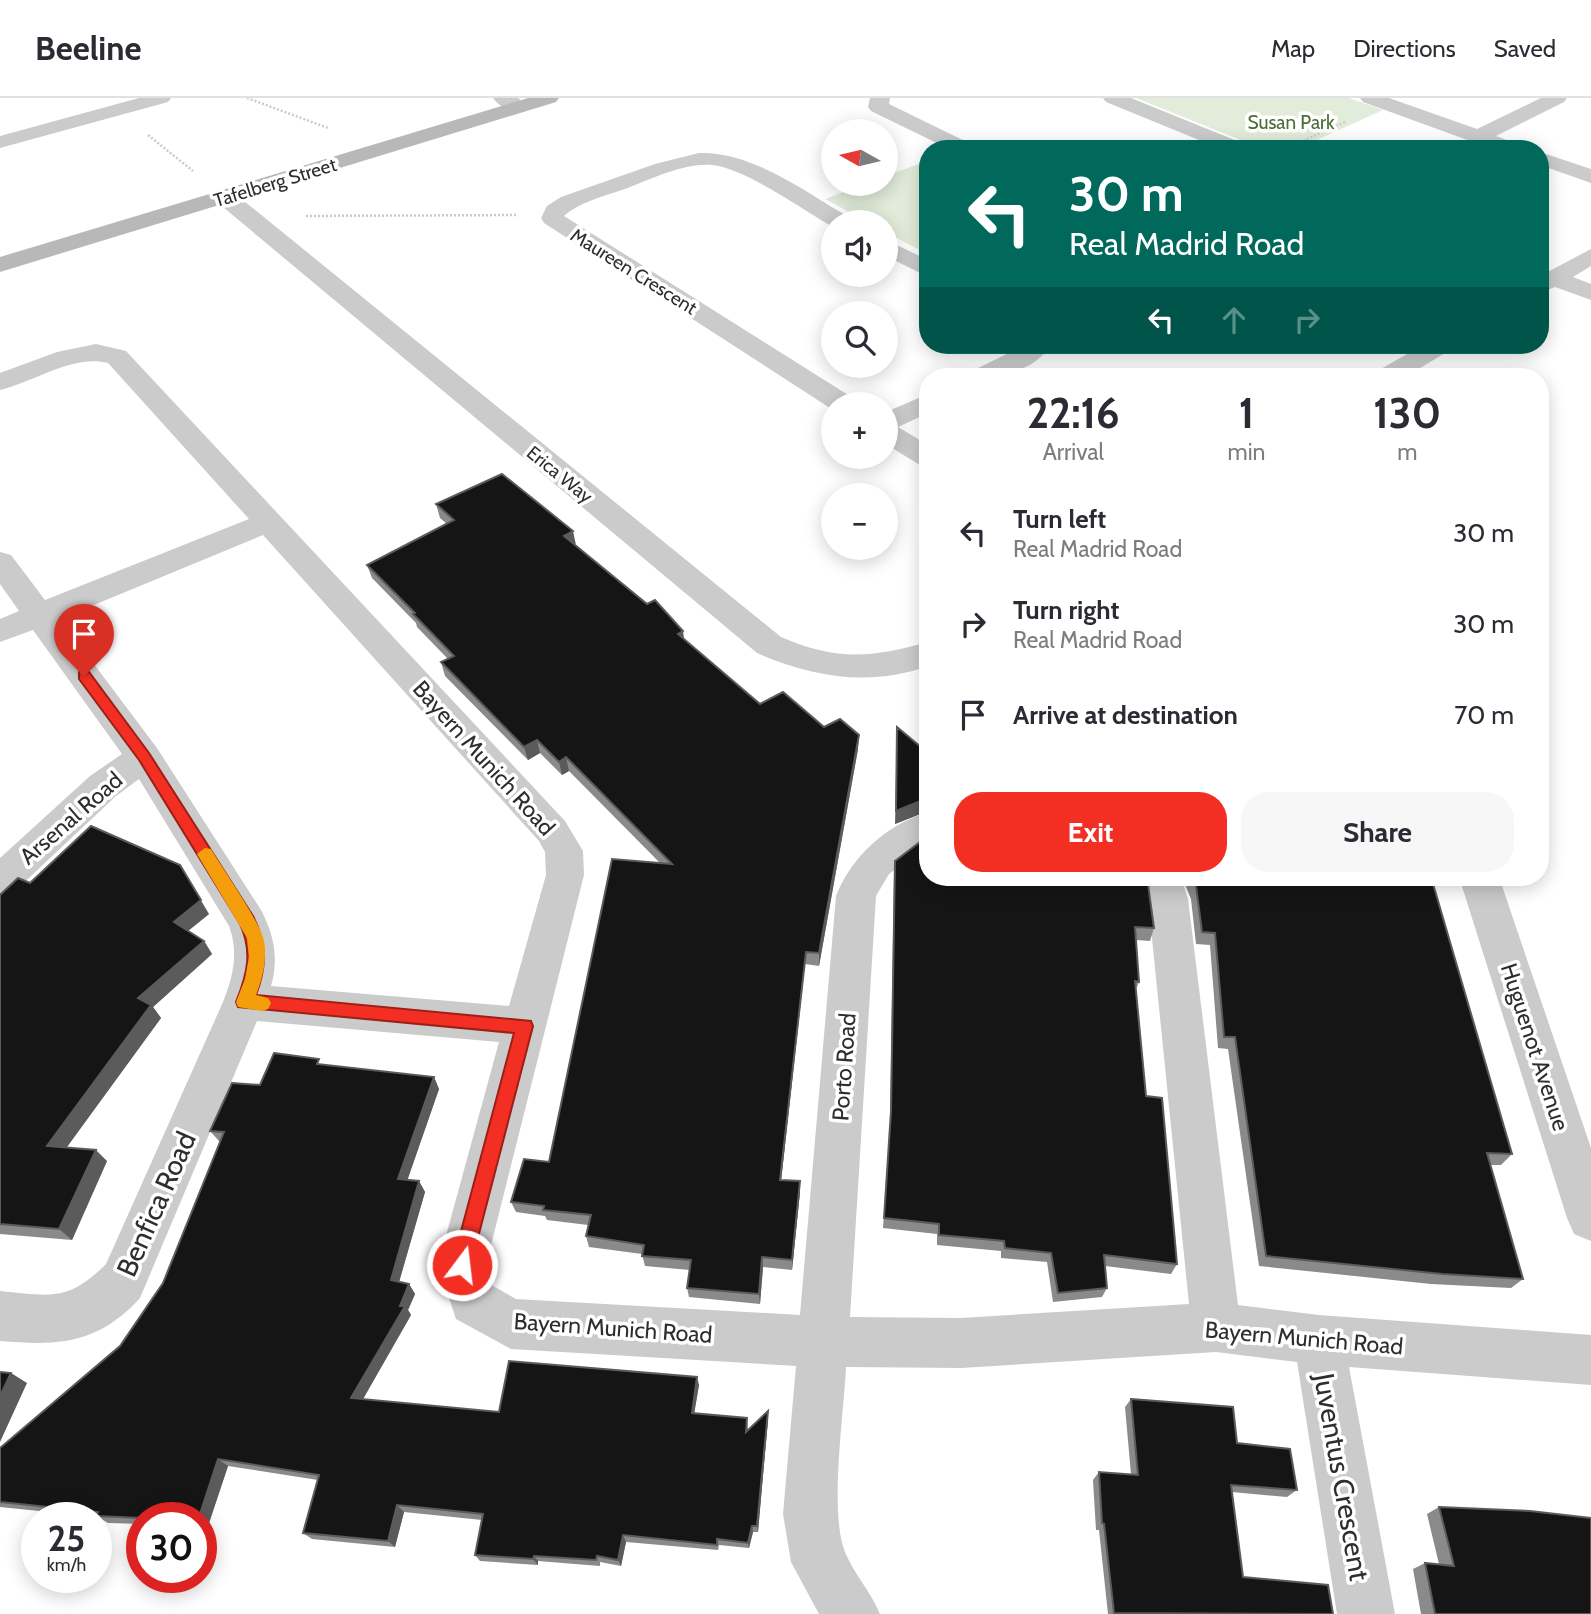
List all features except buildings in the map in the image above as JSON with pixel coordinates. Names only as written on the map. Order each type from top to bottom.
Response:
[{"type":"street","points":[[0,142],[161,98]]},
{"type":"street","name":"Tafelberg Street","points":[[0,265],[225,197],[511,102],[549,98]]},
{"type":"street","points":[[880,98],[878,107],[947,140]]},
{"type":"street","points":[[1113,98],[1218,140]]},
{"type":"street","points":[[1370,98],[1487,140]]},
{"type":"street","points":[[1478,137],[1557,98]]},
{"type":"street","name":"Maureen Crescent","points":[[821,211],[730,162],[709,158],[685,162],[569,202],[555,211],[552,218],[824,392]]},
{"type":"street","points":[[1549,161],[1591,176]]},
{"type":"street","name":"Erica Way","points":[[225,197],[769,645],[807,660],[854,667],[903,661],[919,656]]},
{"type":"street","points":[[898,254],[919,265]]},
{"type":"street","points":[[1549,281],[1591,256]]},
{"type":"street","points":[[1549,282],[1591,293]]},
{"type":"street","name":"Bayern Munich Road","points":[[0,382],[66,358],[96,352],[117,357],[559,841],[566,863],[565,875],[462,1265],[473,1302],[510,1324],[824,1342],[961,1343],[1216,1327],[1318,1340],[1591,1360]]},
{"type":"street","points":[[1000,368],[1030,354]]},
{"type":"street","points":[[1401,368],[1425,354]]},
{"type":"street","points":[[898,416],[919,406]]},
{"type":"street","points":[[898,439],[919,452]]},
{"type":"street","points":[[0,631],[267,523]]},
{"type":"street","name":"Benfica Road","points":[[0,562],[144,757],[247,921],[255,937],[257,957],[254,979],[123,1281],[108,1299],[89,1312],[67,1319],[0,1316]]},
{"type":"street","name":"Arsenal Road","points":[[0,881],[103,786],[144,757]]},
{"type":"street","name":"Porto Road","points":[[824,1342],[856,896],[859,884],[872,863],[919,833]]},
{"type":"street","points":[[1164,886],[1216,1327]]},
{"type":"street","name":"Huguenot Avenue","points":[[1482,886],[1591,1218]]},
{"type":"street","points":[[244,1002],[525,1026]]},
{"type":"street","name":"Juventus Crescent","points":[[1318,1340],[1366,1614]]},
{"type":"street","points":[[824,1342],[810,1514],[819,1562],[850,1614]]},
{"type":"path","points":[[247,98],[339,132]]},
{"type":"path","points":[[116,110],[196,174]]},
{"type":"path","points":[[1305,140],[1354,118]]},
{"type":"path","points":[[305,216],[526,215]]},
{"type":"green space","name":"Susan Park","points":[[1136,98],[1349,98],[1383,110],[1317,140],[1241,140]]},
{"type":"green space","points":[[919,164],[919,250],[898,238],[898,210],[846,210],[825,199],[833,196],[898,196],[898,172]]},
{"type":"slow traffic","points":[[205,854],[255,937],[257,957],[254,979],[244,1002],[262,1003]]},
{"type":"route","points":[[84,676],[144,757],[255,937],[257,957],[254,979],[244,1002],[525,1026],[462,1265]]}]
